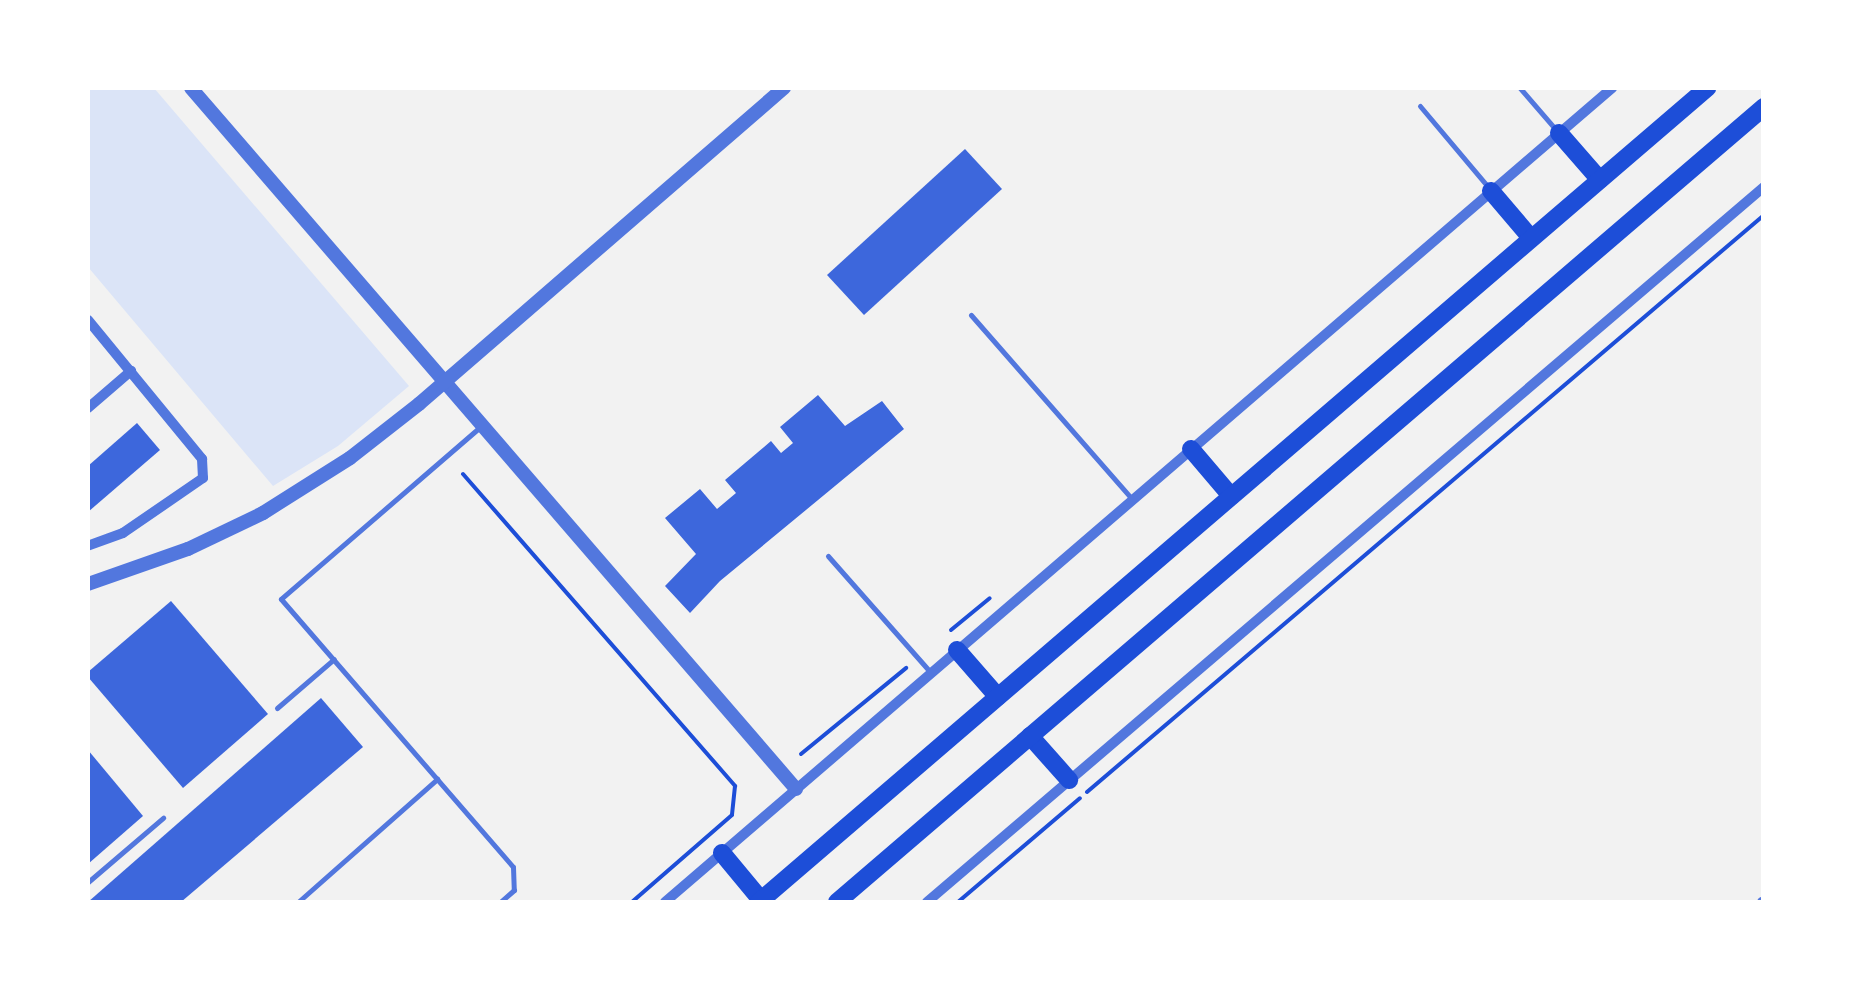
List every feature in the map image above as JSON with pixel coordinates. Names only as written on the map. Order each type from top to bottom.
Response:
[{"type":"main road","points":[[722,853],[760,901],[1707,88]]},
{"type":"main road","points":[[837,902],[1764,107]]},
{"type":"main road","points":[[1559,133],[1600,180]]},
{"type":"main road","points":[[1491,191],[1531,238]]},
{"type":"main road","points":[[1190,450],[1230,496]]},
{"type":"main road","points":[[957,650],[998,697]]},
{"type":"main road","points":[[1030,736],[1069,780]]},
{"type":"street","points":[[191,88],[796,789]]},
{"type":"street","points":[[88,584],[188,549],[263,513],[350,458],[445,382],[784,88]]},
{"type":"street","points":[[666,902],[1612,88]]},
{"type":"street","points":[[927,902],[1764,187]]},
{"type":"street","points":[[88,320],[202,459],[203,478],[124,532],[88,546]]},
{"type":"street","points":[[88,408],[131,372]]},
{"type":"lane","points":[[1520,88],[1559,133]]},
{"type":"lane","points":[[1420,106],[1491,191]]},
{"type":"lane","points":[[971,316],[1132,499]]},
{"type":"lane","points":[[482,426],[281,599],[512,867],[514,890],[500,902]]},
{"type":"lane","points":[[828,556],[930,673]]},
{"type":"lane","points":[[277,708],[334,659]]},
{"type":"lane","points":[[298,902],[437,779]]},
{"type":"lane","points":[[88,882],[162,818]]},
{"type":"path","points":[[958,902],[1764,215]]},
{"type":"path","points":[[462,474],[735,786],[732,815],[632,902]]},
{"type":"shaded area","points":[[88,88],[154,88],[409,386],[338,446],[273,486],[88,267]]},
{"type":"building","points":[[965,149],[1002,189],[864,315],[827,275]]},
{"type":"building","points":[[818,395],[845,426],[882,401],[904,429],[720,581],[690,613],[665,586],[696,554],[665,518],[700,489],[717,509],[736,493],[725,480],[771,441],[781,453],[793,443],[780,427]]},
{"type":"building","points":[[137,423],[160,450],[88,512],[88,466]]},
{"type":"building","points":[[171,601],[268,714],[183,788],[88,677],[88,672]]},
{"type":"building","points":[[321,698],[363,747],[181,902],[88,902]]},
{"type":"building","points":[[88,750],[143,816],[88,864]]}]
